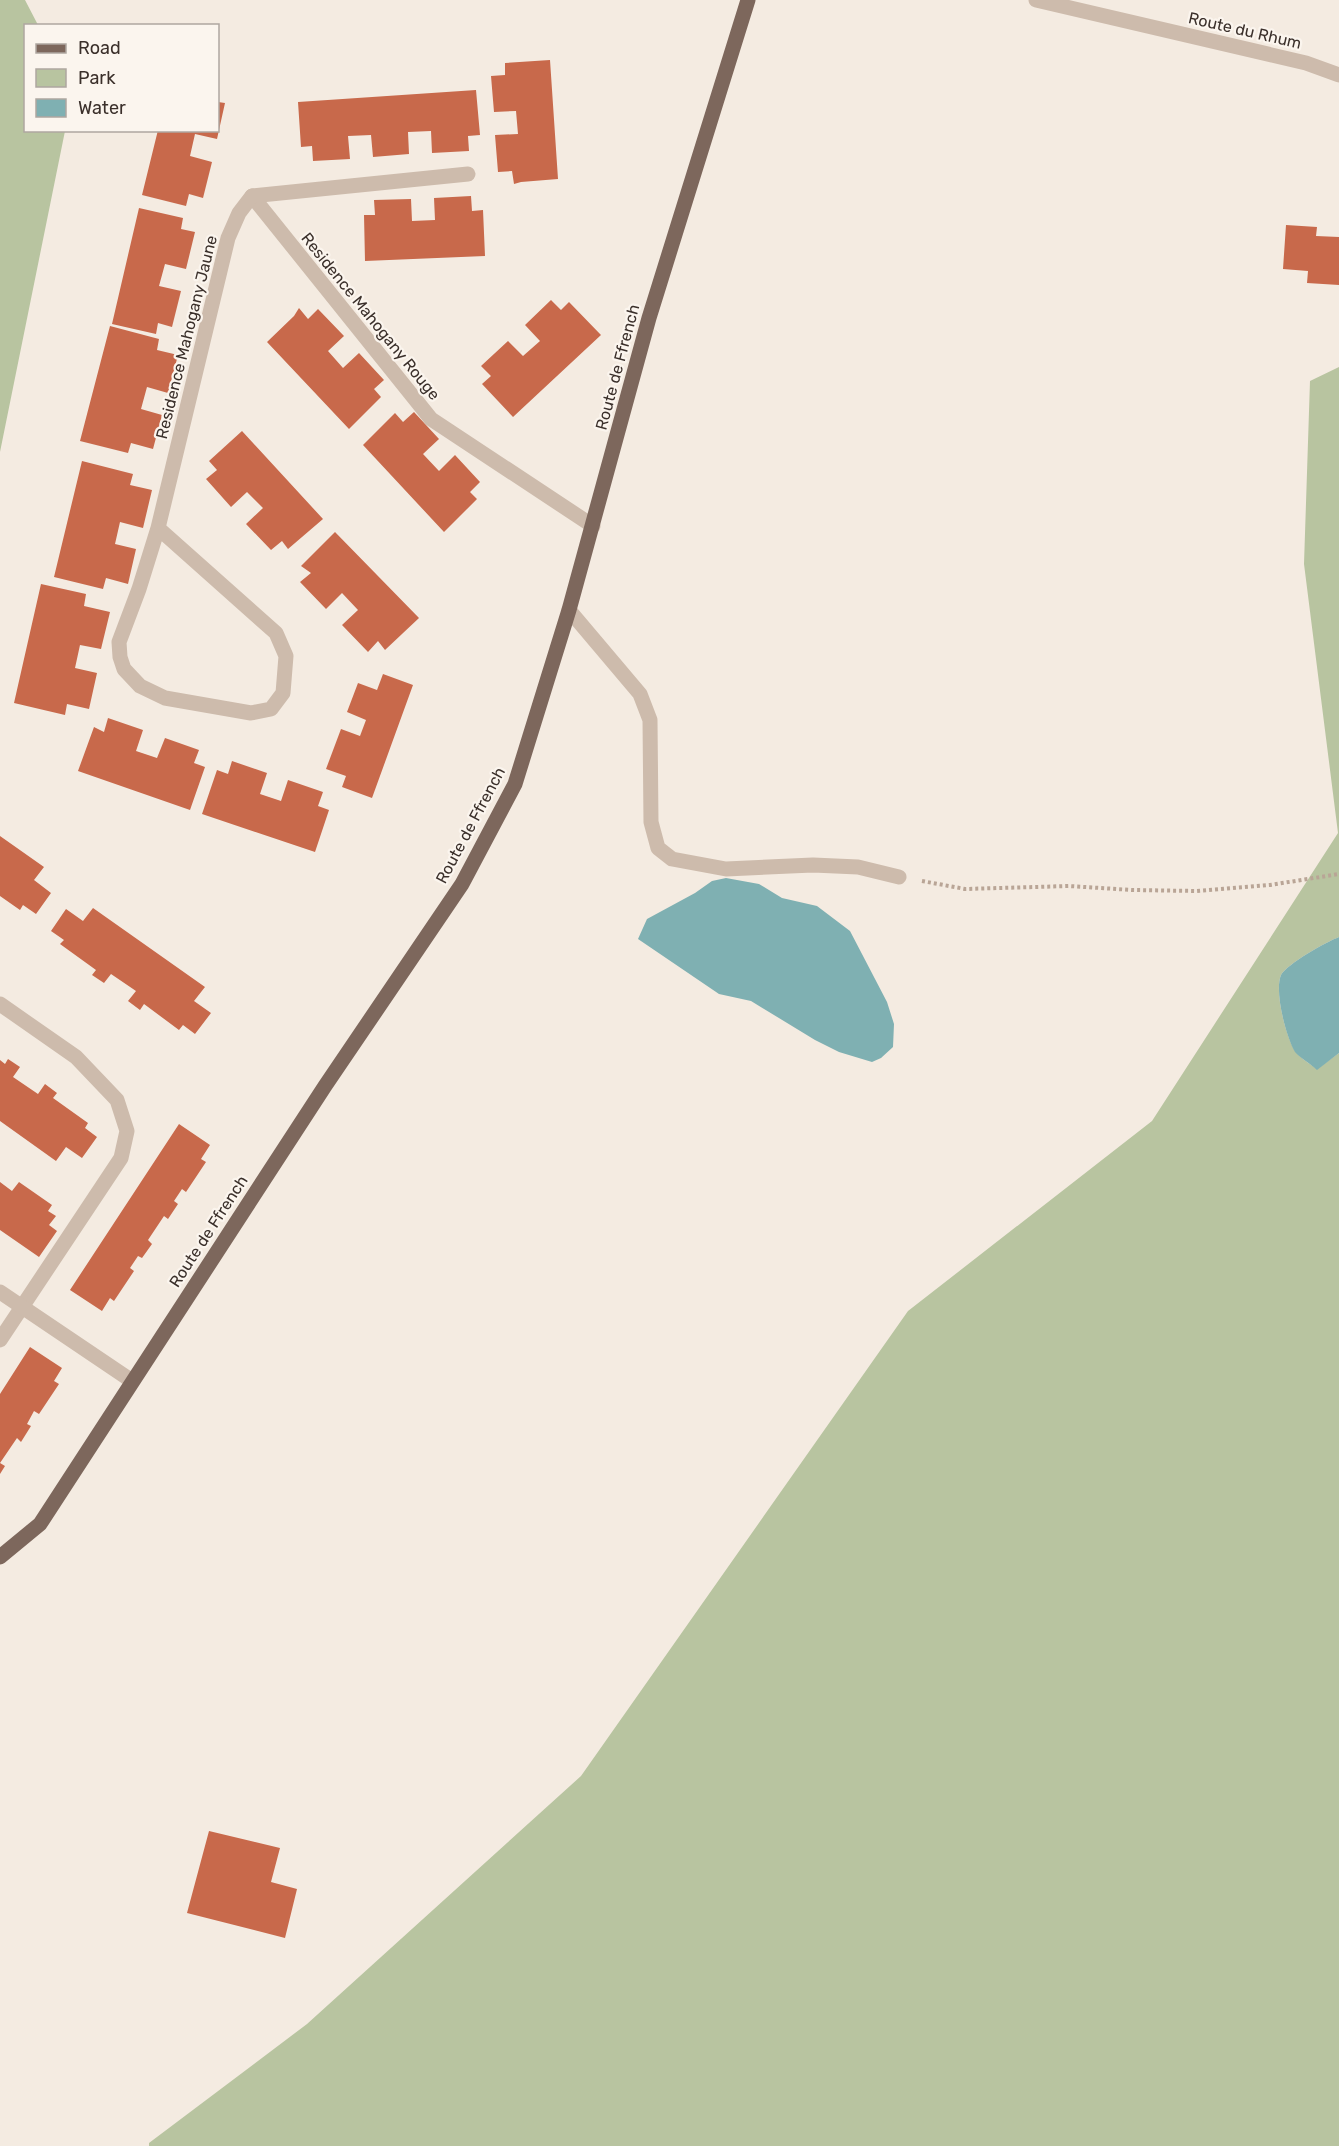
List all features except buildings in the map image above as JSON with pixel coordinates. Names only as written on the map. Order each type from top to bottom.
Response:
[{"type":"main road","name":"Route de Ffrench","points":[[0,1557],[40,1524],[325,1086],[462,884],[515,784],[569,610],[649,318],[748,0]]},
{"type":"street","name":"Route du Rhum","points":[[1036,0],[1306,63],[1339,75]]},
{"type":"street","points":[[252,196],[468,174]]},
{"type":"street","name":"Residence Mahogany Rouge","points":[[252,196],[431,419],[593,526]]},
{"type":"street","name":"Residence Mahogany Jaune","points":[[158,528],[276,633],[286,656],[283,693],[271,709],[251,714],[165,698],[140,686],[124,669],[119,642],[158,528],[228,238],[239,213],[252,196]]},
{"type":"street","points":[[569,610],[640,694],[647,711],[650,720],[651,822],[658,848],[672,859],[726,869],[813,865],[858,867],[899,877]]},
{"type":"street","points":[[0,1004],[76,1057],[117,1100],[127,1131],[121,1158],[0,1340]]},
{"type":"street","points":[[0,1292],[132,1381]]},
{"type":"path","points":[[899,877],[965,889],[1069,886],[1197,891],[1270,885],[1339,874]]},
{"type":"green space","points":[[0,0],[25,0],[37,24],[24,24],[24,132],[65,132],[0,452]]},
{"type":"green space","points":[[1339,367],[1339,937],[1307,954],[1285,970],[1279,982],[1279,992],[1285,1025],[1297,1054],[1317,1069],[1339,1053],[1339,2146],[149,2146],[149,2143],[307,2024],[581,1776],[908,1311],[1152,1121],[1338,833],[1304,564],[1310,381]]},
{"type":"water","points":[[726,878],[759,884],[782,898],[817,906],[850,931],[887,1002],[894,1024],[893,1047],[881,1058],[872,1062],[839,1052],[751,1001],[719,994],[638,939],[647,919],[712,881]]},
{"type":"water","points":[[1339,937],[1339,1053],[1317,1070],[1295,1052],[1282,1014],[1279,982],[1285,970],[1299,959]]}]
